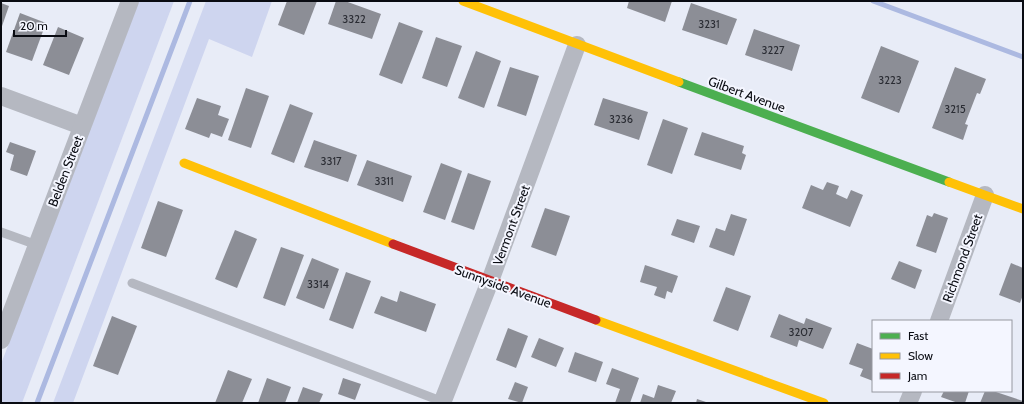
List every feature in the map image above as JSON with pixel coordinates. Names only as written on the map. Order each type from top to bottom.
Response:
[{"type":"street","name":"Belden Street","points":[[1,340],[130,1]]},
{"type":"street","name":"Gilbert Avenue","points":[[463,1],[577,45],[1023,209]]},
{"type":"street","name":"Vermont Street","points":[[444,402],[577,45]]},
{"type":"street","points":[[1,96],[82,126]]},
{"type":"street","name":"Sunnyside Avenue","points":[[184,163],[490,281],[824,403]]},
{"type":"street","name":"Richmond Street","points":[[939,320],[986,195]]},
{"type":"street","points":[[908,403],[913,392]]},
{"type":"lane","points":[[1,232],[37,245]]},
{"type":"lane","points":[[132,283],[444,402]]},
{"type":"shaded area","points":[[139,1],[174,1],[22,403],[1,403],[1,364]]},
{"type":"shaded area","points":[[206,1],[272,1],[252,57],[209,39],[73,403],[53,403]]},
{"type":"building","points":[[287,1],[317,1],[304,35],[278,25]]},
{"type":"building","points":[[336,1],[345,1],[381,14],[372,39],[328,24]]},
{"type":"building","points":[[629,1],[672,1],[665,22],[627,8]]},
{"type":"building","points":[[1,3],[9,6],[1,29]]},
{"type":"building","points":[[691,3],[737,19],[727,45],[682,30]]},
{"type":"building","points":[[20,13],[46,23],[32,61],[6,52]]},
{"type":"building","points":[[399,22],[423,31],[402,84],[379,75]]},
{"type":"building","points":[[58,27],[84,38],[69,75],[43,65]]},
{"type":"building","points":[[754,29],[800,45],[792,71],[745,55]]},
{"type":"building","points":[[436,37],[462,46],[447,87],[422,78]]},
{"type":"building","points":[[881,46],[919,61],[899,113],[861,98]]},
{"type":"building","points":[[476,51],[501,61],[484,108],[458,98]]},
{"type":"building","points":[[510,67],[539,76],[526,116],[497,106]]},
{"type":"building","points":[[955,67],[986,79],[980,94],[977,93],[965,124],[968,125],[963,140],[932,128]]},
{"type":"building","points":[[246,88],[269,96],[251,148],[228,140]]},
{"type":"building","points":[[197,98],[221,106],[218,115],[229,119],[222,137],[211,133],[209,138],[185,129]]},
{"type":"building","points":[[603,98],[648,112],[639,140],[594,125]]},
{"type":"building","points":[[290,104],[313,113],[294,163],[271,154]]},
{"type":"building","points":[[663,119],[688,128],[672,174],[647,165]]},
{"type":"building","points":[[702,132],[744,146],[742,153],[746,155],[741,170],[694,155]]},
{"type":"building","points":[[314,140],[357,155],[348,182],[304,167]]},
{"type":"building","points":[[10,142],[36,151],[27,176],[10,170],[14,155],[6,152]]},
{"type":"building","points":[[367,160],[412,176],[403,202],[357,185]]},
{"type":"building","points":[[441,163],[462,171],[445,220],[423,212]]},
{"type":"building","points":[[468,173],[491,181],[474,230],[451,222]]},
{"type":"building","points":[[827,182],[839,186],[836,194],[847,199],[851,190],[863,195],[850,227],[802,208],[811,185],[823,190]]},
{"type":"building","points":[[158,201],[183,210],[166,257],[141,248]]},
{"type":"building","points":[[545,208],[570,216],[556,256],[531,247]]},
{"type":"building","points":[[934,213],[948,218],[936,253],[916,246],[927,215],[932,217]]},
{"type":"building","points":[[731,214],[747,219],[734,256],[709,247],[716,228],[725,231]]},
{"type":"building","points":[[677,219],[700,226],[694,243],[671,235]]},
{"type":"building","points":[[235,230],[257,239],[237,288],[215,279]]},
{"type":"building","points":[[281,247],[304,255],[285,306],[263,298]]},
{"type":"building","points":[[312,258],[339,269],[324,309],[296,298]]},
{"type":"building","points":[[899,261],[922,270],[915,289],[891,279]]},
{"type":"building","points":[[1011,263],[1023,268],[1023,295],[1020,303],[999,295]]},
{"type":"building","points":[[645,265],[678,276],[672,293],[667,291],[665,299],[654,295],[657,287],[640,282]]},
{"type":"building","points":[[346,272],[371,281],[353,329],[329,320]]},
{"type":"building","points":[[726,287],[751,296],[738,331],[713,321]]},
{"type":"building","points":[[400,291],[436,304],[426,332],[374,313],[381,296],[397,302]]},
{"type":"building","points":[[779,314],[804,324],[806,318],[832,328],[823,349],[799,340],[797,347],[770,337]]},
{"type":"building","points":[[112,316],[137,326],[118,375],[93,366]]},
{"type":"building","points":[[508,328],[528,336],[516,368],[496,360]]},
{"type":"building","points":[[539,338],[564,348],[556,367],[531,357]]},
{"type":"building","points":[[857,343],[872,349],[872,381],[860,376],[863,369],[849,364]]},
{"type":"building","points":[[575,352],[603,362],[596,382],[568,372]]},
{"type":"building","points":[[612,368],[639,378],[630,403],[615,403],[620,389],[606,384]]},
{"type":"building","points":[[228,370],[252,379],[242,403],[215,403]]},
{"type":"building","points":[[267,378],[291,387],[285,403],[258,403]]},
{"type":"building","points":[[343,378],[361,384],[355,400],[338,394]]},
{"type":"building","points":[[515,382],[528,387],[522,403],[508,399]]},
{"type":"building","points":[[658,385],[676,391],[671,403],[640,403],[643,394],[654,398]]},
{"type":"building","points":[[303,387],[323,394],[319,403],[297,403]]},
{"type":"building","points":[[944,392],[969,392],[965,403],[958,403],[941,397]]},
{"type":"building","points":[[985,392],[996,392],[1023,401],[1023,403],[980,403]]},
{"type":"building","points":[[697,399],[709,403],[696,403]]},
{"type":"waterway","points":[[37,403],[190,1]]},
{"type":"waterway","points":[[873,1],[1023,57]]},
{"type":"traffic: fast","points":[[679,82],[949,182]]},
{"type":"traffic: slow","points":[[463,1],[679,82]]},
{"type":"traffic: slow","points":[[184,163],[393,244]]},
{"type":"traffic: slow","points":[[949,182],[1023,209]]},
{"type":"traffic: slow","points":[[596,320],[824,403]]},
{"type":"traffic: jam","points":[[393,244],[596,320]]}]
